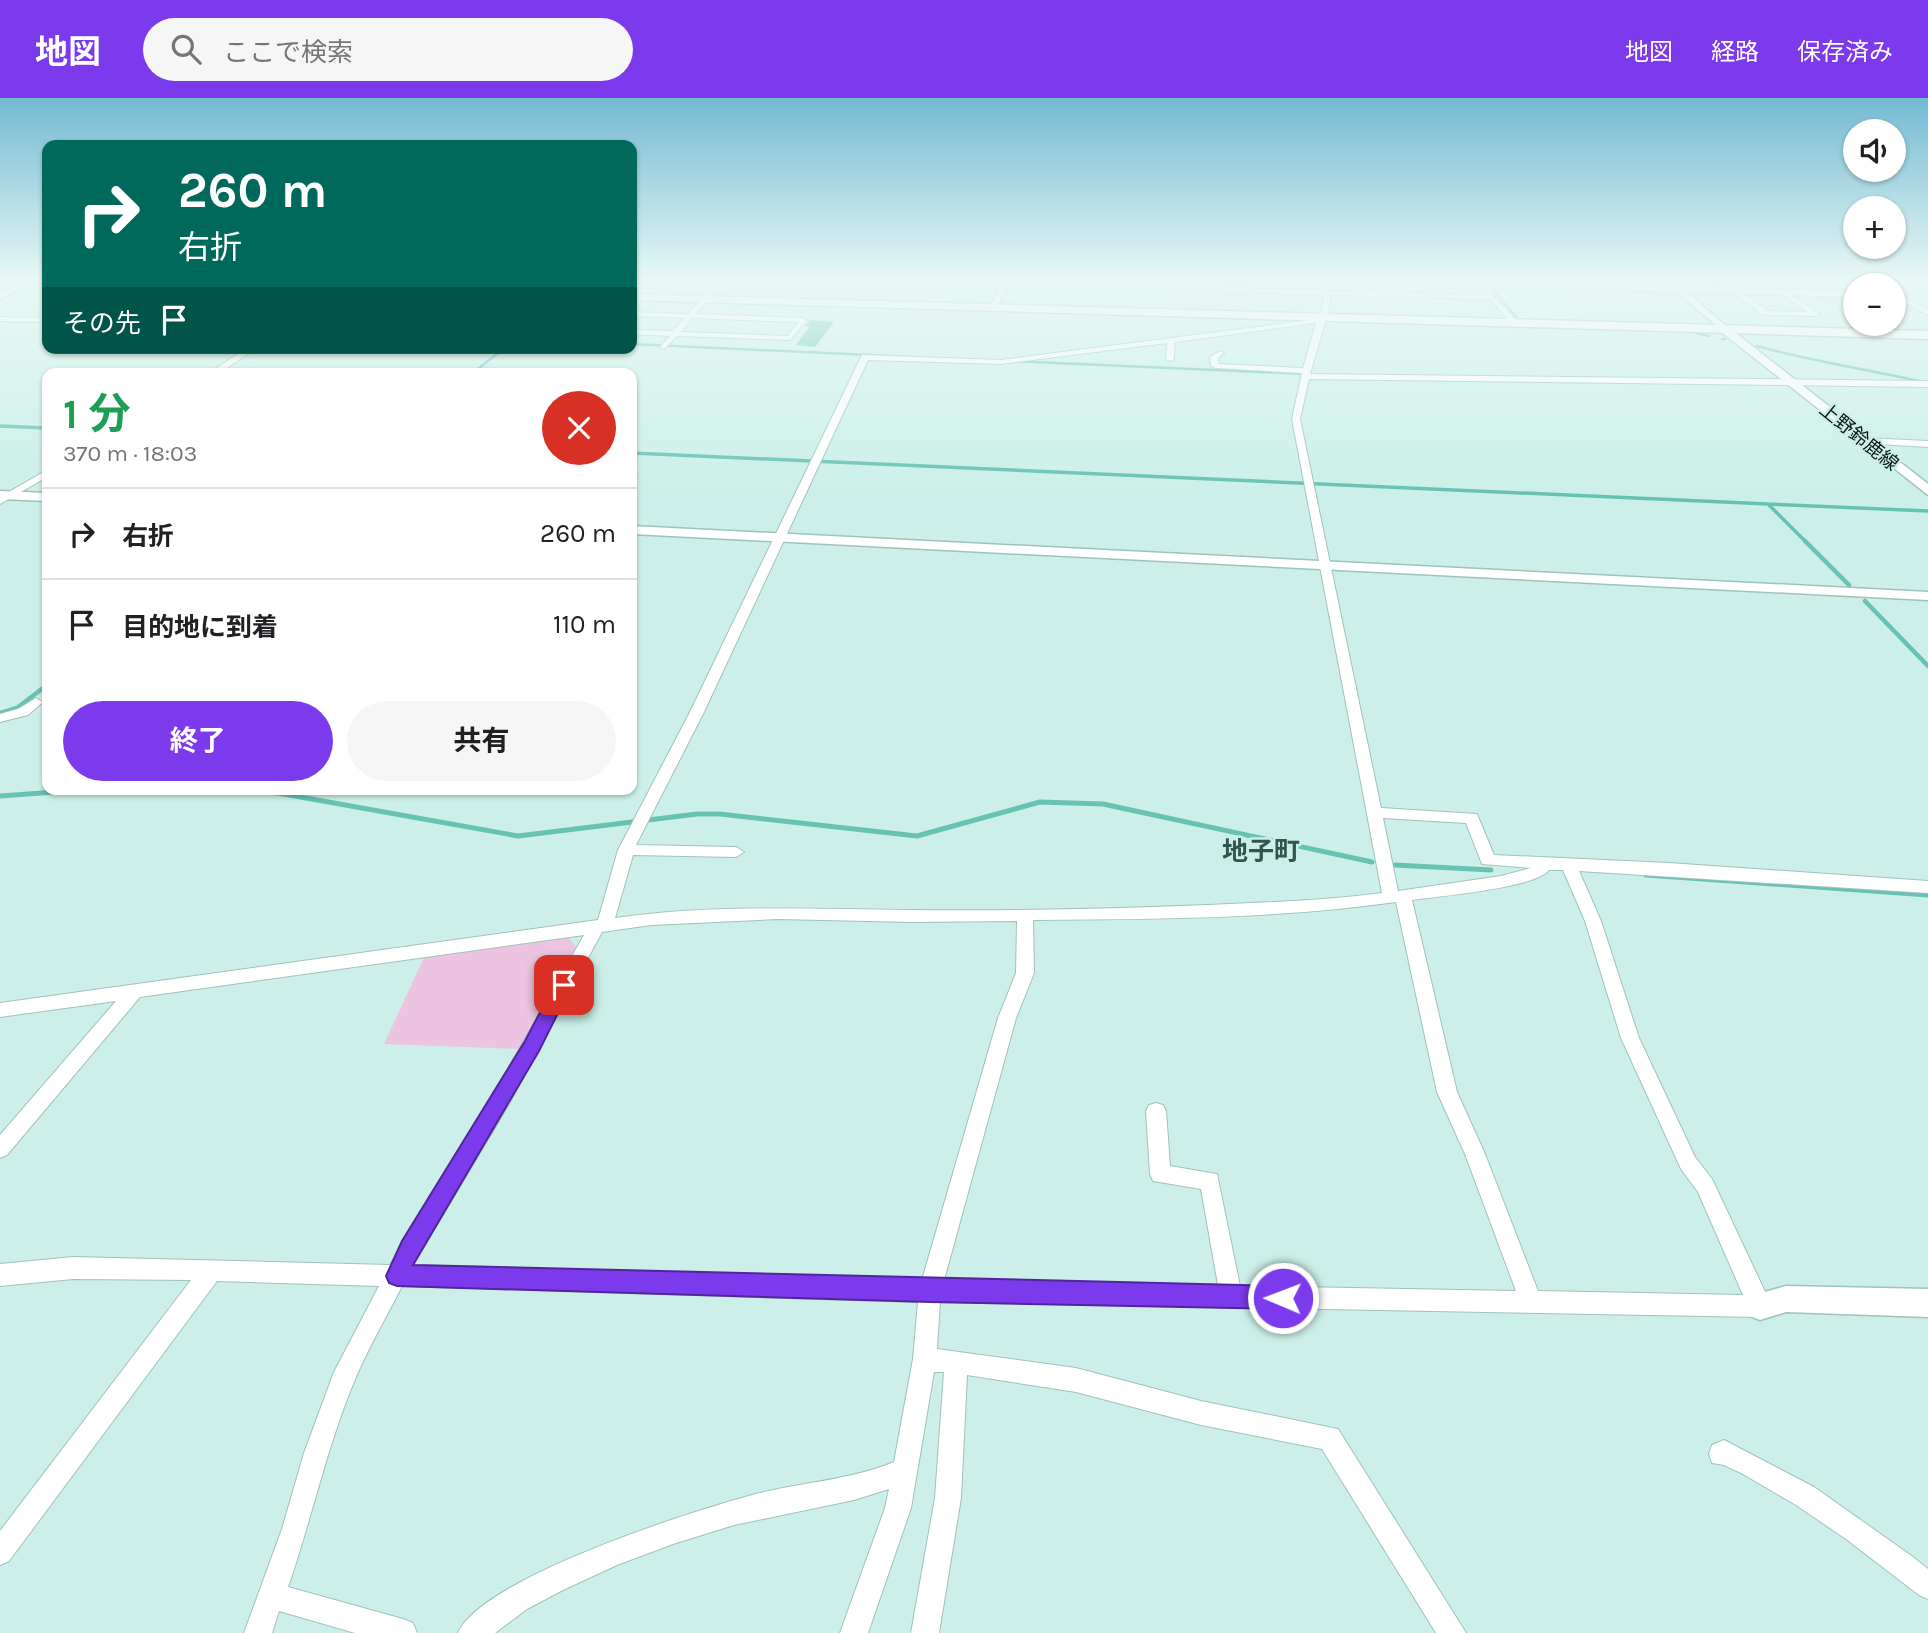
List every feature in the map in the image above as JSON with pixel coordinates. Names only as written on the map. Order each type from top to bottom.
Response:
[{"type":"main road","name":"上野鈴鹿線","points":[[1750,350],[1928,491]]},
{"type":"street","points":[[258,1633],[295,1529],[316,1453],[346,1372],[410,1248],[601,926],[626,850],[781,538],[865,357],[1003,362],[1103,350]]},
{"type":"street","points":[[1170,359],[1171,350]]},
{"type":"street","points":[[1314,350],[1296,419],[1375,813],[1397,897],[1419,958],[1447,1092],[1475,1154],[1531,1302]]},
{"type":"street","points":[[1220,353],[1214,357],[1215,366],[1307,374],[1928,384]]},
{"type":"street","points":[[221,368],[243,354]]},
{"type":"street","points":[[1865,441],[1928,444]]},
{"type":"street","points":[[3,497],[42,476]]},
{"type":"street","points":[[3,497],[42,498]]},
{"type":"street","points":[[637,530],[1928,596]]},
{"type":"street","points":[[0,718],[23,712],[36,702]]},
{"type":"street","points":[[1375,813],[1472,818],[1488,860],[1545,864],[1571,870],[1928,887]]},
{"type":"street","points":[[626,850],[736,852]]},
{"type":"street","points":[[0,1010],[136,989],[684,916],[1148,913],[1335,905],[1501,882],[1539,872],[1545,864]]},
{"type":"street","points":[[1571,870],[1597,933],[1630,1038],[1688,1163],[1705,1186],[1760,1306]]},
{"type":"street","points":[[854,1633],[898,1508],[925,1359],[930,1291],[1007,1018],[1025,972],[1025,915]]},
{"type":"street","points":[[0,1149],[136,989]]},
{"type":"street","points":[[1156,1111],[1160,1174],[1210,1181],[1231,1297]]},
{"type":"street","points":[[0,1275],[73,1268],[212,1270],[1231,1297],[1760,1306],[1786,1299],[1928,1303]]},
{"type":"street","points":[[0,1552],[212,1270]]},
{"type":"street","points":[[925,1359],[1076,1380],[1201,1413],[1329,1438],[1452,1633]]},
{"type":"street","points":[[925,1633],[948,1497],[956,1362]]},
{"type":"street","points":[[1721,1454],[1724,1452],[1765,1471],[1836,1514],[1928,1586]]},
{"type":"street","points":[[472,1633],[523,1596],[619,1552],[694,1524],[766,1504],[885,1479],[905,1470]]},
{"type":"street","points":[[272,1596],[403,1633]]},
{"type":"shaded area","points":[[568,937],[578,949],[519,1049],[384,1044],[426,953]]},
{"type":"waterway","points":[[753,350],[912,357]]},
{"type":"waterway","points":[[1772,350],[1919,381]]},
{"type":"waterway","points":[[479,368],[497,354]]},
{"type":"waterway","points":[[1013,361],[1307,374]]},
{"type":"waterway","points":[[0,426],[42,428]]},
{"type":"waterway","points":[[637,453],[1768,504]]},
{"type":"waterway","points":[[1768,504],[1928,511]]},
{"type":"waterway","points":[[1768,504],[1849,585]]},
{"type":"waterway","points":[[1865,601],[1928,666]]},
{"type":"waterway","points":[[0,713],[17,708],[42,689]]},
{"type":"waterway","points":[[0,796],[42,793]]},
{"type":"waterway","points":[[289,795],[518,836],[697,814],[720,814],[917,836],[1040,802],[1103,804],[1372,862]]},
{"type":"waterway","points":[[1395,865],[1491,870]]},
{"type":"waterway","points":[[1646,875],[1928,895]]},
{"type":"district","name":"地子町","points":[[1261,851]]},
{"type":"route","points":[[564,985],[503,1096],[410,1248],[397,1276],[1283,1298]]}]
